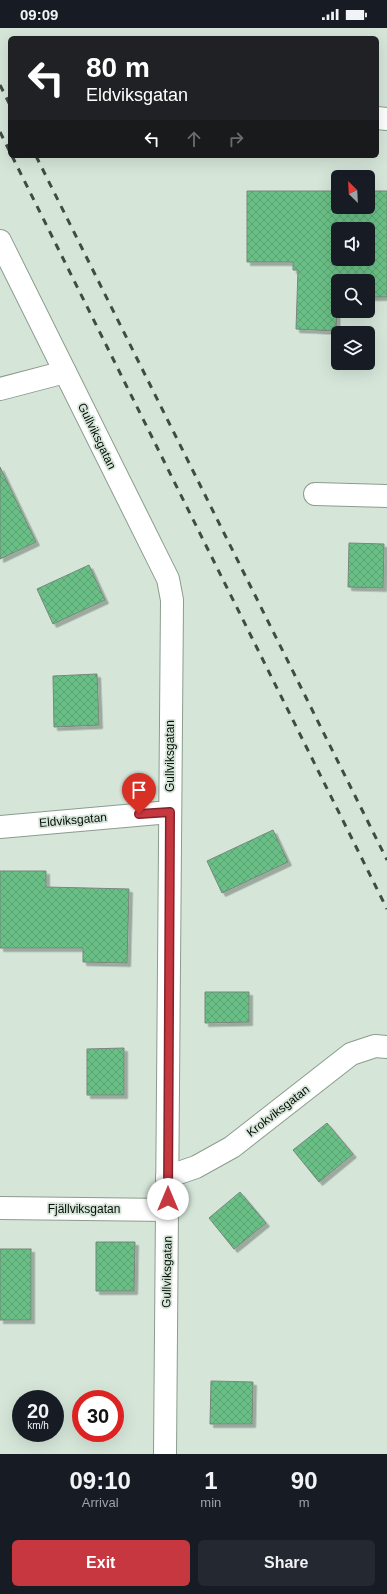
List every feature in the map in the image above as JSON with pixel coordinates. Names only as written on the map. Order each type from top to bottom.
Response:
[{"type":"street","name":"Gullviksgatan","points":[[0,241],[168,579],[172,600],[165,1454]]},
{"type":"street","points":[[0,389],[65,372]]},
{"type":"street","points":[[315,494],[387,496]]},
{"type":"street","name":"Eldviksgatan","points":[[0,827],[170,812]]},
{"type":"street","name":"Krokviksgatan","points":[[168,1177],[196,1167],[232,1147],[351,1054],[375,1046],[387,1047]]},
{"type":"street","name":"Fjällviksgatan","points":[[0,1208],[168,1210]]},
{"type":"building","points":[[247,191],[331,191],[331,214],[375,214],[375,191],[387,191],[387,297],[375,297],[375,274],[331,274],[331,318],[337,318],[336,326],[331,326],[331,331],[296,329],[298,270],[293,270],[293,262],[247,262]]},
{"type":"building","points":[[0,467],[36,542],[0,559]]},
{"type":"building","points":[[349,543],[384,544],[383,588],[348,587]]},
{"type":"building","points":[[89,565],[105,600],[53,624],[37,589]]},
{"type":"building","points":[[97,674],[99,725],[54,727],[53,676]]},
{"type":"building","points":[[273,830],[288,862],[222,893],[207,861]]},
{"type":"building","points":[[0,871],[46,871],[46,887],[129,889],[127,963],[83,962],[83,948],[0,948]]},
{"type":"building","points":[[205,992],[249,992],[249,1022],[205,1023]]},
{"type":"building","points":[[124,1048],[124,1095],[87,1095],[87,1049]]},
{"type":"building","points":[[327,1123],[353,1154],[319,1182],[293,1150]]},
{"type":"building","points":[[240,1192],[266,1223],[234,1249],[209,1218]]},
{"type":"building","points":[[96,1242],[135,1242],[134,1291],[96,1291]]},
{"type":"building","points":[[0,1249],[31,1249],[31,1320],[0,1320]]},
{"type":"building","points":[[211,1381],[253,1382],[252,1424],[210,1424]]},
{"type":"railway","points":[[0,85],[8,101]]},
{"type":"railway","points":[[0,132],[8,148]]},
{"type":"railway","points":[[13,158],[387,909]]},
{"type":"railway","points":[[37,158],[387,860]]},
{"type":"route","points":[[139,814],[170,812],[168,1199]]}]
